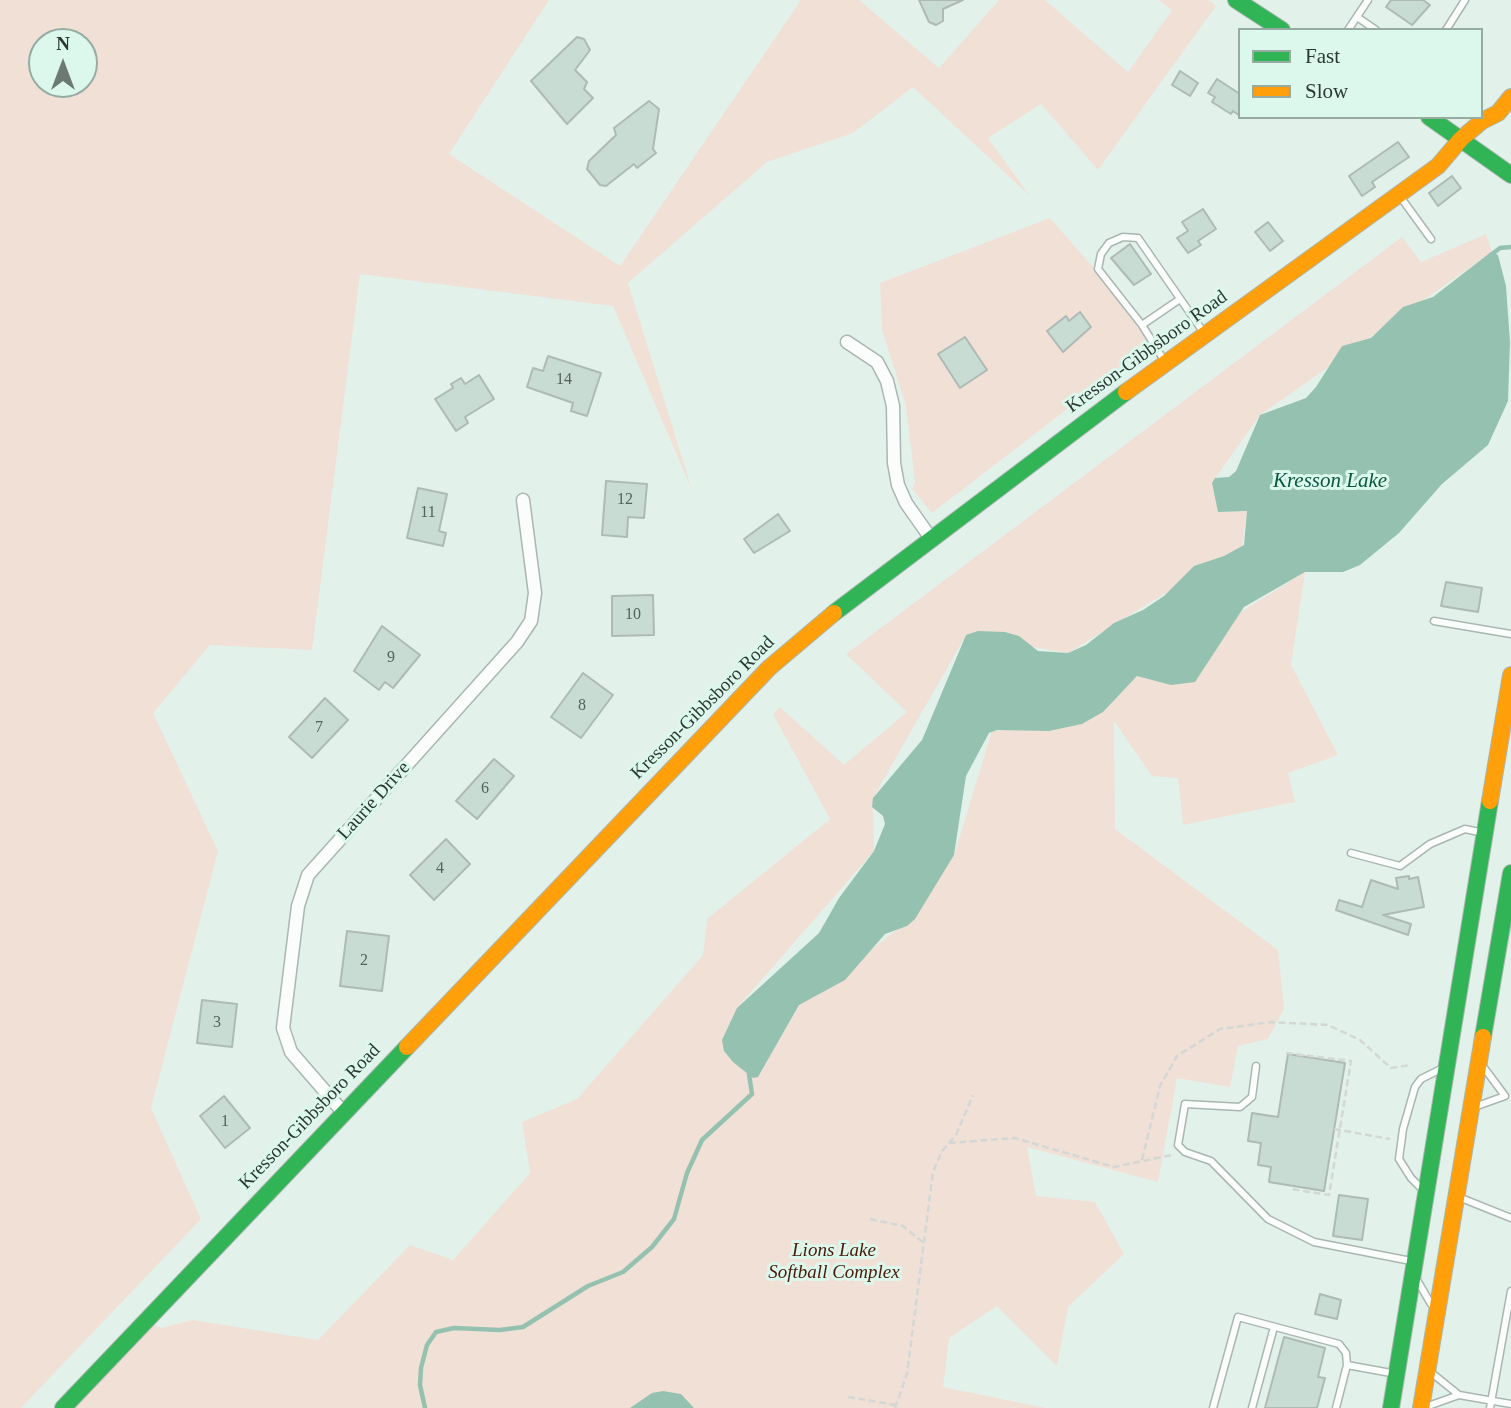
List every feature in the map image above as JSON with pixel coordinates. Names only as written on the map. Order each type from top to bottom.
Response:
[{"type":"main road","points":[[1236,0],[1279,28]]},
{"type":"main road","name":"Kresson-Gibbsboro Road","points":[[63,1408],[752,684],[815,627],[1041,454],[1437,166],[1461,139],[1482,121],[1498,113],[1511,97]]},
{"type":"main road","points":[[1432,119],[1511,175]]},
{"type":"main road","points":[[1391,1408],[1511,675]]},
{"type":"main road","points":[[1422,1408],[1511,873]]},
{"type":"street","points":[[847,342],[877,362],[887,381],[893,406],[894,463],[898,485],[906,503],[932,540]]},
{"type":"street","name":"Laurie Drive","points":[[343,1112],[291,1052],[283,1028],[298,906],[308,875],[517,642],[531,621],[535,593],[523,500]]},
{"type":"lane","points":[[1349,28],[1368,0]]},
{"type":"lane","points":[[1447,28],[1465,0]]},
{"type":"lane","points":[[1357,17],[1373,28]]},
{"type":"lane","points":[[1398,194],[1431,239]]},
{"type":"lane","points":[[1166,363],[1142,325],[1098,269],[1101,254],[1111,242],[1123,237],[1138,238],[1205,335]]},
{"type":"lane","points":[[1142,325],[1180,299]]},
{"type":"lane","points":[[1434,621],[1511,634]]},
{"type":"lane","points":[[1352,853],[1400,866],[1430,844],[1465,829],[1485,832]]},
{"type":"lane","points":[[1471,1108],[1508,1096],[1479,1060]]},
{"type":"lane","points":[[1428,1193],[1411,1178],[1399,1159],[1402,1129],[1415,1087],[1421,1079],[1449,1065]]},
{"type":"lane","points":[[1256,1066],[1252,1097],[1240,1107],[1185,1104],[1178,1145],[1185,1152],[1211,1161],[1268,1219],[1314,1242],[1415,1270],[1431,1301],[1434,1326]]},
{"type":"lane","points":[[1457,1196],[1511,1218]]},
{"type":"lane","points":[[1491,1404],[1511,1291]]},
{"type":"lane","points":[[1213,1408],[1238,1317],[1339,1344],[1346,1353],[1347,1365],[1336,1408]]},
{"type":"lane","points":[[1252,1408],[1274,1327]]},
{"type":"lane","points":[[1347,1365],[1397,1374]]},
{"type":"lane","points":[[1427,1369],[1459,1395],[1491,1404],[1511,1404]]},
{"type":"lane","points":[[1422,1408],[1459,1395]]},
{"type":"path","points":[[1286,1053],[1352,1061],[1329,1195],[1292,1189]]},
{"type":"path","points":[[848,1397],[896,1406],[907,1374],[933,1172],[942,1151],[956,1135],[973,1095]]},
{"type":"path","points":[[1334,1129],[1390,1139]]},
{"type":"path","points":[[950,1143],[1015,1138],[1114,1167],[1185,1152]]},
{"type":"path","points":[[870,1219],[903,1226],[925,1244]]},
{"type":"green space","points":[[0,0],[549,0],[449,154],[620,266],[801,0],[859,0],[939,68],[999,0],[1045,0],[1128,72],[1172,10],[1158,0],[1209,0],[1216,6],[1098,170],[1041,104],[988,138],[1030,196],[913,87],[853,133],[767,162],[628,283],[692,490],[613,306],[360,274],[312,650],[210,645],[153,713],[218,851],[151,1108],[201,1219],[21,1408],[0,1408]]},
{"type":"green space","points":[[1050,218],[1157,340],[932,513],[912,489],[915,482],[906,406],[882,330],[880,283]]},
{"type":"green space","name":"Lions Lake Softball Complex","points":[[1486,234],[1492,252],[1260,415],[1212,483],[1218,512],[1247,511],[1242,546],[1068,653],[966,635],[873,798],[874,851],[737,1008],[758,1076],[799,1005],[898,929],[954,855],[992,731],[1082,724],[1138,676],[1305,572],[1291,665],[1338,755],[1288,773],[1295,802],[1183,825],[1178,778],[1152,776],[1114,721],[1115,829],[1278,950],[1284,1009],[1268,1039],[1238,1046],[1230,1087],[1177,1078],[1158,1182],[1027,1147],[1036,1196],[1095,1202],[1124,1254],[1068,1307],[1057,1366],[997,1306],[949,1338],[943,1387],[1046,1408],[63,1408],[146,1320],[161,1328],[193,1320],[318,1340],[410,1245],[453,1260],[530,1173],[522,1122],[577,1099],[703,955],[707,919],[830,819],[773,714],[780,707],[844,765],[907,712],[846,654],[1402,237],[1421,262]]},
{"type":"water","name":"Kresson Lake","points":[[1491,252],[1498,255],[1506,286],[1510,342],[1508,401],[1488,445],[1442,484],[1399,533],[1360,565],[1343,572],[1305,572],[1244,607],[1195,682],[1171,685],[1137,676],[1103,712],[1082,724],[1049,731],[997,730],[989,733],[966,776],[954,855],[915,919],[907,926],[885,934],[845,980],[799,1005],[758,1077],[753,1078],[733,1062],[724,1051],[722,1040],[737,1008],[819,933],[839,898],[874,851],[885,824],[883,816],[872,807],[873,798],[922,740],[966,635],[978,631],[1005,632],[1019,636],[1038,651],[1068,653],[1086,645],[1114,623],[1143,610],[1164,596],[1194,566],[1224,556],[1244,545],[1247,511],[1218,512],[1212,483],[1215,478],[1229,477],[1236,471],[1260,415],[1306,398],[1342,346],[1371,338],[1403,307],[1433,297]]},
{"type":"water","points":[[663,1391],[681,1394],[694,1408],[630,1408],[652,1393]]},
{"type":"building","points":[[919,0],[963,0],[943,9],[943,21],[936,25],[929,22]]},
{"type":"building","points":[[1391,0],[1423,0],[1430,5],[1412,25],[1386,7]]},
{"type":"building","points":[[577,37],[584,39],[590,50],[575,70],[587,82],[584,89],[593,98],[567,124],[531,81]]},
{"type":"building","points":[[1180,71],[1198,83],[1190,96],[1172,85]]},
{"type":"building","points":[[1217,79],[1238,93],[1238,115],[1233,111],[1231,114],[1212,102],[1215,97],[1208,93]]},
{"type":"building","points":[[649,101],[659,109],[653,149],[656,153],[637,168],[634,164],[606,186],[600,185],[587,169],[589,161],[616,135],[614,128]]},
{"type":"building","points":[[1398,142],[1409,157],[1372,182],[1375,187],[1362,196],[1349,176]]},
{"type":"building","points":[[1452,176],[1461,188],[1438,206],[1429,193]]},
{"type":"building","points":[[1203,209],[1216,229],[1198,241],[1201,245],[1188,253],[1177,238],[1188,231],[1182,222]]},
{"type":"building","points":[[1268,222],[1283,241],[1270,251],[1255,232]]},
{"type":"building","points":[[1130,244],[1151,274],[1134,285],[1111,258]]},
{"type":"building","points":[[1080,312],[1091,327],[1063,352],[1047,331],[1066,316],[1069,321]]},
{"type":"building","points":[[965,337],[987,370],[960,388],[938,354]]},
{"type":"building","points":[[548,356],[601,373],[587,416],[571,411],[573,403],[527,387],[533,368],[543,371]]},
{"type":"building","points":[[479,375],[494,399],[465,417],[468,423],[456,431],[435,399],[453,388],[451,384],[461,378],[465,384]]},
{"type":"building","points":[[606,481],[647,484],[644,518],[628,517],[627,537],[602,535]]},
{"type":"building","points":[[418,488],[447,494],[439,531],[446,533],[443,546],[407,538]]},
{"type":"building","points":[[778,514],[790,531],[754,553],[744,539]]},
{"type":"building","points":[[1446,582],[1482,588],[1478,612],[1441,606]]},
{"type":"building","points":[[653,595],[654,635],[612,636],[612,596]]},
{"type":"building","points":[[382,626],[420,655],[393,688],[385,682],[379,690],[354,671]]},
{"type":"building","points":[[583,673],[613,695],[581,738],[551,717]]},
{"type":"building","points":[[325,698],[348,720],[312,758],[289,737]]},
{"type":"building","points":[[494,759],[514,776],[477,819],[456,801]]},
{"type":"building","points":[[446,839],[470,864],[434,900],[410,875]]},
{"type":"building","points":[[1409,876],[1409,879],[1418,877],[1424,907],[1383,915],[1411,924],[1408,935],[1336,910],[1339,900],[1362,907],[1371,880],[1398,889],[1396,878]]},
{"type":"building","points":[[347,931],[389,936],[382,991],[340,986]]},
{"type":"building","points":[[202,1000],[237,1004],[232,1047],[197,1043]]},
{"type":"building","points":[[1288,1054],[1345,1063],[1324,1191],[1269,1182],[1271,1167],[1258,1165],[1261,1143],[1248,1141],[1252,1113],[1278,1117]]},
{"type":"building","points":[[224,1096],[250,1128],[225,1148],[200,1116]]},
{"type":"building","points":[[1339,1195],[1368,1199],[1362,1240],[1333,1236]]},
{"type":"building","points":[[1320,1294],[1341,1300],[1337,1319],[1315,1314]]},
{"type":"building","points":[[1284,1337],[1325,1348],[1318,1377],[1325,1378],[1317,1408],[1265,1408]]},
{"type":"waterway","points":[[1491,255],[1500,248],[1511,247]]},
{"type":"waterway","points":[[425,1408],[420,1385],[421,1368],[427,1345],[436,1332],[454,1328],[500,1330],[523,1327],[588,1286],[623,1272],[652,1247],[674,1219],[687,1173],[702,1140],[752,1094],[749,1074]]},
{"type":"traffic: fast","points":[[1236,0],[1279,28]]},
{"type":"traffic: fast","points":[[1432,119],[1511,175]]},
{"type":"traffic: fast","points":[[834,613],[1126,392]]},
{"type":"traffic: fast","points":[[1391,1408],[1490,801]]},
{"type":"traffic: fast","points":[[1483,1037],[1511,873]]},
{"type":"traffic: fast","points":[[63,1408],[407,1047]]},
{"type":"traffic: slow","points":[[1126,392],[1438,166],[1461,139],[1482,121],[1498,113],[1511,97]]},
{"type":"traffic: slow","points":[[407,1047],[769,668],[834,613]]},
{"type":"traffic: slow","points":[[1490,801],[1511,675]]},
{"type":"traffic: slow","points":[[1421,1408],[1483,1037]]}]
